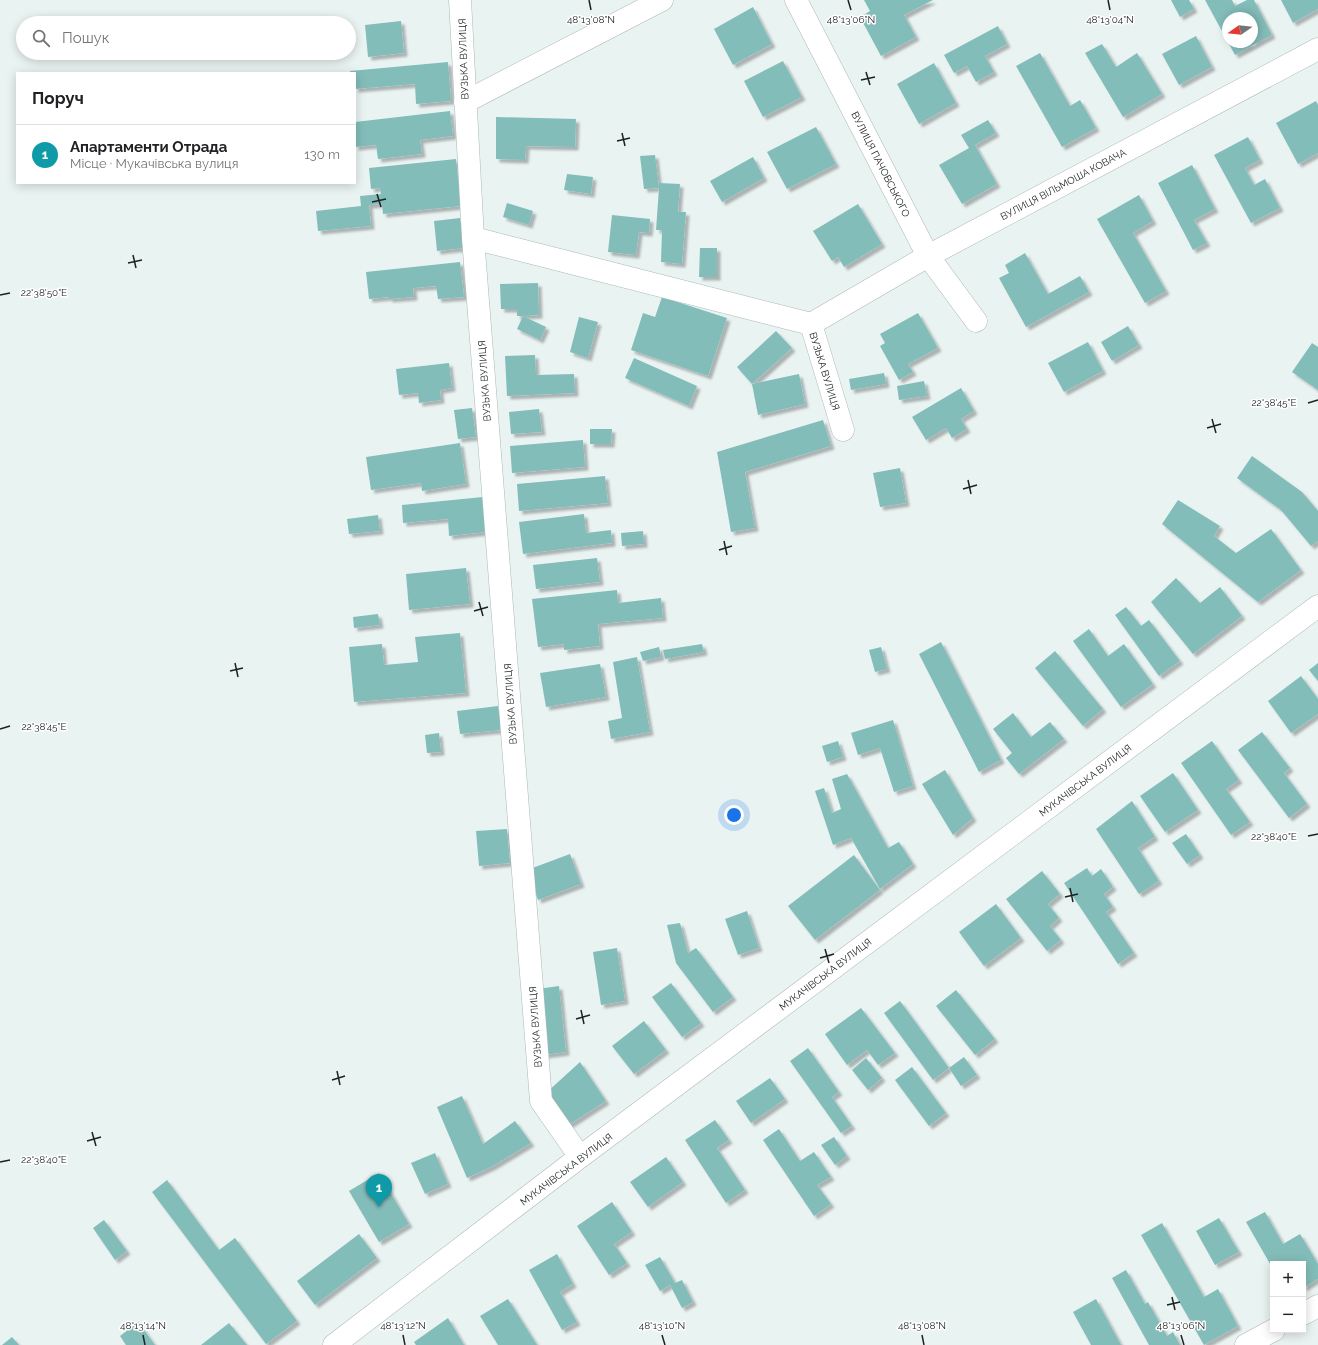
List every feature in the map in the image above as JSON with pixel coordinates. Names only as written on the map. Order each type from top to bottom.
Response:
[{"type":"main road","name":"ВУЗЬКА ВУЛИЦЯ","points":[[460,0],[473,238],[541,1100],[580,1158]]},
{"type":"main road","points":[[465,102],[662,0]]},
{"type":"main road","name":"ВУЛИЦЯ ПАЧОВСЬКОГО","points":[[796,0],[928,256],[976,321]]},
{"type":"main road","name":"ВУЛИЦЯ ВІЛЬМОША КОВАЧА","points":[[811,324],[928,256],[1318,49]]},
{"type":"main road","name":"ВУЗЬКА ВУЛИЦЯ","points":[[473,238],[811,324],[843,430]]},
{"type":"main road","name":"МУКАЧІВСЬКА ВУЛИЦЯ","points":[[334,1345],[580,1158],[1318,606]]},
{"type":"main road","points":[[1306,1312],[1318,1306]]},
{"type":"main road","points":[[1246,1345],[1270,1332]]},
{"type":"building","points":[[864,0],[933,0],[904,15],[916,37],[881,56],[860,17],[870,11]]},
{"type":"building","points":[[1171,0],[1189,0],[1194,9],[1180,17]]},
{"type":"building","points":[[1205,0],[1232,0],[1235,6],[1247,0],[1254,0],[1272,35],[1258,43],[1258,12],[1222,12],[1222,31]]},
{"type":"building","points":[[1281,0],[1318,0],[1318,9],[1293,23]]},
{"type":"building","points":[[753,7],[772,44],[733,65],[714,29]]},
{"type":"building","points":[[401,21],[404,53],[368,57],[365,25]]},
{"type":"building","points":[[998,26],[1007,44],[985,56],[994,72],[976,82],[967,66],[954,73],[944,55]]},
{"type":"building","points":[[1196,36],[1212,67],[1179,85],[1162,54]]},
{"type":"building","points":[[1102,44],[1116,67],[1137,53],[1162,94],[1123,117],[1085,53]]},
{"type":"building","points":[[1231,48],[1248,48],[1235,55]]},
{"type":"building","points":[[1040,53],[1070,106],[1080,100],[1096,128],[1062,147],[1016,66]]},
{"type":"building","points":[[783,61],[802,97],[763,117],[744,81]]},
{"type":"building","points":[[448,62],[451,101],[416,104],[415,84],[356,89],[356,72],[350,71]]},
{"type":"building","points":[[934,63],[956,103],[919,124],[897,84]]},
{"type":"building","points":[[1316,101],[1318,105],[1318,153],[1298,164],[1276,123]]},
{"type":"building","points":[[450,111],[453,136],[420,140],[422,154],[378,159],[376,145],[356,147],[356,122]]},
{"type":"building","points":[[496,117],[576,119],[575,147],[526,146],[525,160],[496,159]]},
{"type":"building","points":[[988,120],[996,133],[975,145],[997,184],[962,204],[939,165],[969,148],[961,135]]},
{"type":"building","points":[[816,127],[836,164],[787,189],[767,152]]},
{"type":"building","points":[[1248,137],[1260,160],[1245,168],[1254,185],[1265,179],[1280,208],[1251,223],[1214,155]]},
{"type":"building","points":[[655,155],[659,188],[644,189],[640,156]]},
{"type":"building","points":[[753,157],[764,178],[722,202],[710,181]]},
{"type":"building","points":[[456,159],[461,206],[383,214],[382,204],[369,205],[371,226],[318,231],[316,211],[361,206],[360,196],[381,194],[380,188],[371,189],[369,168]]},
{"type":"building","points":[[1192,165],[1215,209],[1194,220],[1207,243],[1193,250],[1158,183]]},
{"type":"building","points":[[567,174],[593,177],[591,194],[564,190]]},
{"type":"building","points":[[659,183],[680,184],[678,212],[686,212],[682,264],[661,262],[662,230],[656,230]]},
{"type":"building","points":[[1139,195],[1153,221],[1133,233],[1166,291],[1145,303],[1097,219]]},
{"type":"building","points":[[507,203],[533,211],[529,225],[503,217]]},
{"type":"building","points":[[858,204],[882,244],[844,267],[838,257],[832,261],[813,231]]},
{"type":"building","points":[[612,215],[650,219],[649,233],[639,232],[636,255],[608,252]]},
{"type":"building","points":[[460,218],[464,248],[437,251],[434,221]]},
{"type":"building","points":[[700,248],[717,248],[717,277],[699,277]]},
{"type":"building","points":[[1025,253],[1048,294],[1080,276],[1089,292],[1026,327],[999,278],[1009,273],[1005,265]]},
{"type":"building","points":[[460,262],[464,297],[438,299],[436,286],[413,288],[414,297],[369,299],[366,272]]},
{"type":"building","points":[[538,283],[539,315],[517,316],[517,309],[501,309],[500,284]]},
{"type":"building","points":[[662,297],[727,318],[708,376],[631,350],[643,313],[655,317]]},
{"type":"building","points":[[918,313],[938,348],[908,364],[913,372],[899,380],[880,346],[885,343],[880,334]]},
{"type":"building","points":[[523,316],[546,327],[540,340],[517,329]]},
{"type":"building","points":[[579,317],[598,322],[588,358],[570,352]]},
{"type":"building","points":[[1128,326],[1139,345],[1112,361],[1101,342]]},
{"type":"building","points":[[776,331],[792,348],[752,384],[737,367]]},
{"type":"building","points":[[1088,342],[1103,371],[1064,392],[1048,363]]},
{"type":"building","points":[[1312,343],[1318,347],[1318,390],[1292,372]]},
{"type":"building","points":[[535,355],[536,375],[574,374],[575,393],[507,396],[505,356]]},
{"type":"building","points":[[634,358],[697,386],[689,406],[625,378]]},
{"type":"building","points":[[449,363],[452,388],[440,390],[441,400],[419,403],[418,393],[399,395],[396,369]]},
{"type":"building","points":[[884,373],[886,384],[851,390],[849,379]]},
{"type":"building","points":[[799,374],[805,404],[758,415],[752,384]]},
{"type":"building","points":[[924,381],[927,396],[899,400],[897,386]]},
{"type":"building","points":[[961,388],[974,411],[961,419],[967,429],[952,438],[946,428],[926,440],[912,417]]},
{"type":"building","points":[[472,408],[476,437],[458,439],[454,410]]},
{"type":"building","points":[[539,409],[542,432],[511,434],[509,412]]},
{"type":"building","points":[[823,420],[831,446],[745,472],[755,528],[731,532],[717,452]]},
{"type":"building","points":[[590,429],[612,429],[611,444],[590,444]]},
{"type":"building","points":[[583,440],[585,467],[512,473],[510,446]]},
{"type":"building","points":[[460,443],[466,484],[422,491],[421,483],[371,490],[366,457]]},
{"type":"building","points":[[1252,456],[1302,492],[1318,511],[1318,541],[1311,546],[1281,510],[1237,478]]},
{"type":"building","points":[[900,468],[906,503],[880,507],[873,473]]},
{"type":"building","points":[[605,476],[608,503],[519,511],[517,484]]},
{"type":"building","points":[[483,497],[486,532],[449,536],[448,519],[403,523],[402,505]]},
{"type":"building","points":[[1178,500],[1220,526],[1214,536],[1236,553],[1271,529],[1301,570],[1258,602],[1162,524]]},
{"type":"building","points":[[584,514],[586,533],[611,530],[612,543],[523,554],[519,522]]},
{"type":"building","points":[[378,515],[380,531],[349,534],[347,519]]},
{"type":"building","points":[[643,531],[644,544],[622,546],[621,533]]},
{"type":"building","points":[[597,558],[600,582],[536,589],[533,565]]},
{"type":"building","points":[[466,568],[470,604],[409,610],[406,574]]},
{"type":"building","points":[[1176,578],[1200,603],[1220,587],[1242,616],[1193,654],[1151,602]]},
{"type":"building","points":[[617,590],[618,603],[661,598],[663,618],[598,624],[600,646],[564,650],[564,644],[538,647],[532,599]]},
{"type":"building","points":[[1126,607],[1141,626],[1149,620],[1180,661],[1159,676],[1115,615]]},
{"type":"building","points":[[378,614],[380,625],[354,628],[353,617]]},
{"type":"building","points":[[1089,629],[1108,656],[1124,644],[1153,684],[1121,707],[1073,641]]},
{"type":"building","points":[[460,633],[466,693],[354,702],[349,647],[382,644],[384,665],[418,662],[415,637]]},
{"type":"building","points":[[941,642],[1001,760],[979,772],[919,654]]},
{"type":"building","points":[[702,644],[704,652],[665,659],[663,650]]},
{"type":"building","points":[[659,647],[661,657],[643,661],[640,652]]},
{"type":"building","points":[[881,647],[887,669],[875,672],[869,650]]},
{"type":"building","points":[[1055,651],[1103,709],[1083,726],[1035,668]]},
{"type":"building","points":[[637,657],[650,732],[611,739],[608,721],[622,718],[613,662]]},
{"type":"building","points":[[1318,663],[1318,681],[1309,670]]},
{"type":"building","points":[[600,664],[606,697],[546,707],[540,673]]},
{"type":"building","points":[[1301,676],[1318,699],[1318,714],[1291,733],[1268,701]]},
{"type":"building","points":[[498,706],[501,730],[460,734],[457,711]]},
{"type":"building","points":[[1013,713],[1031,737],[1050,722],[1064,739],[1019,774],[1006,758],[1012,753],[993,729]]},
{"type":"building","points":[[893,720],[913,786],[894,792],[880,748],[858,755],[851,733]]},
{"type":"building","points":[[1262,732],[1290,768],[1284,773],[1307,804],[1289,818],[1238,750]]},
{"type":"building","points":[[439,733],[441,752],[427,753],[425,735]]},
{"type":"building","points":[[838,741],[843,757],[827,762],[822,746]]},
{"type":"building","points":[[1212,741],[1239,780],[1226,789],[1250,822],[1231,835],[1181,763]]},
{"type":"building","points":[[945,770],[973,818],[953,835],[922,784]]},
{"type":"building","points":[[1173,773],[1198,810],[1165,832],[1140,796]]},
{"type":"building","points":[[847,774],[888,848],[899,842],[913,864],[880,889],[851,838],[833,845],[815,791],[824,788],[832,813],[841,809],[832,779]]},
{"type":"building","points":[[1132,801],[1155,837],[1138,848],[1159,881],[1139,894],[1096,829]]},
{"type":"building","points":[[507,829],[510,863],[479,866],[476,831]]},
{"type":"building","points":[[1186,834],[1200,855],[1187,864],[1172,843]]},
{"type":"building","points":[[570,854],[581,884],[538,900],[527,870]]},
{"type":"building","points":[[854,855],[880,890],[815,940],[788,906]]},
{"type":"building","points":[[1087,868],[1092,876],[1101,869],[1113,887],[1104,894],[1113,907],[1106,912],[1134,953],[1118,964],[1064,883]]},
{"type":"building","points":[[1042,871],[1060,894],[1048,904],[1059,918],[1050,926],[1061,940],[1047,951],[1006,899]]},
{"type":"building","points":[[996,904],[1021,938],[984,966],[959,932]]},
{"type":"building","points":[[747,911],[759,948],[738,955],[725,919]]},
{"type":"building","points":[[680,923],[688,953],[696,948],[733,997],[713,1012],[676,963],[667,925]]},
{"type":"building","points":[[617,948],[625,1001],[601,1005],[593,952]]},
{"type":"building","points":[[671,983],[701,1023],[682,1037],[652,997]]},
{"type":"building","points":[[559,986],[566,1052],[544,1055],[537,989]]},
{"type":"building","points":[[956,990],[995,1039],[975,1055],[936,1006]]},
{"type":"building","points":[[900,1001],[949,1068],[933,1080],[884,1013]]},
{"type":"building","points":[[861,1008],[895,1053],[878,1065],[867,1050],[847,1065],[825,1034]]},
{"type":"building","points":[[644,1021],[666,1050],[634,1074],[612,1046]]},
{"type":"building","points":[[808,1048],[839,1092],[832,1097],[852,1126],[841,1133],[790,1061]]},
{"type":"building","points":[[964,1057],[977,1075],[961,1086],[949,1068]]},
{"type":"building","points":[[866,1058],[882,1078],[868,1090],[852,1070]]},
{"type":"building","points":[[580,1062],[606,1101],[567,1126],[546,1093]]},
{"type":"building","points":[[912,1067],[946,1113],[929,1126],[895,1080]]},
{"type":"building","points":[[770,1078],[785,1099],[751,1123],[736,1101]]},
{"type":"building","points":[[462,1096],[483,1144],[515,1121],[531,1143],[493,1166],[467,1178],[437,1107]]},
{"type":"building","points":[[715,1120],[729,1140],[717,1148],[745,1190],[726,1203],[685,1140]]},
{"type":"building","points":[[779,1129],[800,1161],[814,1152],[831,1177],[817,1185],[831,1204],[814,1216],[763,1140]]},
{"type":"building","points":[[834,1137],[847,1156],[835,1165],[821,1145]]},
{"type":"building","points":[[435,1153],[448,1184],[425,1194],[411,1163]]},
{"type":"building","points":[[666,1157],[683,1182],[648,1207],[630,1182]]},
{"type":"building","points":[[379,1173],[409,1224],[379,1242],[349,1191]]},
{"type":"building","points":[[167,1180],[219,1250],[235,1238],[297,1321],[266,1344],[152,1192]]},
{"type":"building","points":[[612,1202],[632,1232],[614,1244],[627,1263],[609,1275],[577,1226]]},
{"type":"building","points":[[1265,1212],[1283,1244],[1300,1234],[1318,1264],[1318,1279],[1306,1286],[1306,1261],[1270,1261],[1270,1264],[1246,1222]]},
{"type":"building","points":[[1219,1218],[1239,1252],[1215,1265],[1196,1231]]},
{"type":"building","points":[[104,1220],[127,1251],[115,1260],[93,1228]]},
{"type":"building","points":[[1162,1223],[1204,1297],[1218,1289],[1238,1326],[1204,1345],[1141,1235]]},
{"type":"building","points":[[359,1234],[377,1258],[315,1305],[297,1281]]},
{"type":"building","points":[[557,1254],[573,1284],[560,1292],[577,1322],[562,1330],[529,1270]]},
{"type":"building","points":[[660,1257],[675,1283],[682,1280],[693,1302],[682,1308],[670,1285],[660,1291],[645,1265]]},
{"type":"building","points":[[1126,1270],[1145,1304],[1148,1302],[1167,1336],[1173,1332],[1180,1345],[1149,1345],[1112,1278]]},
{"type":"building","points":[[508,1299],[537,1345],[498,1345],[480,1316]]},
{"type":"building","points":[[1096,1299],[1121,1345],[1091,1345],[1073,1312]]},
{"type":"building","points":[[448,1318],[464,1345],[416,1345],[414,1342]]},
{"type":"building","points":[[138,1322],[155,1345],[126,1345],[120,1336]]},
{"type":"building","points":[[229,1323],[247,1345],[201,1345]]},
{"type":"building","points":[[12,1337],[19,1345],[2,1345]]},
{"type":"place","name":"Апартаменти Отрада","points":[[379,1207]]}]
